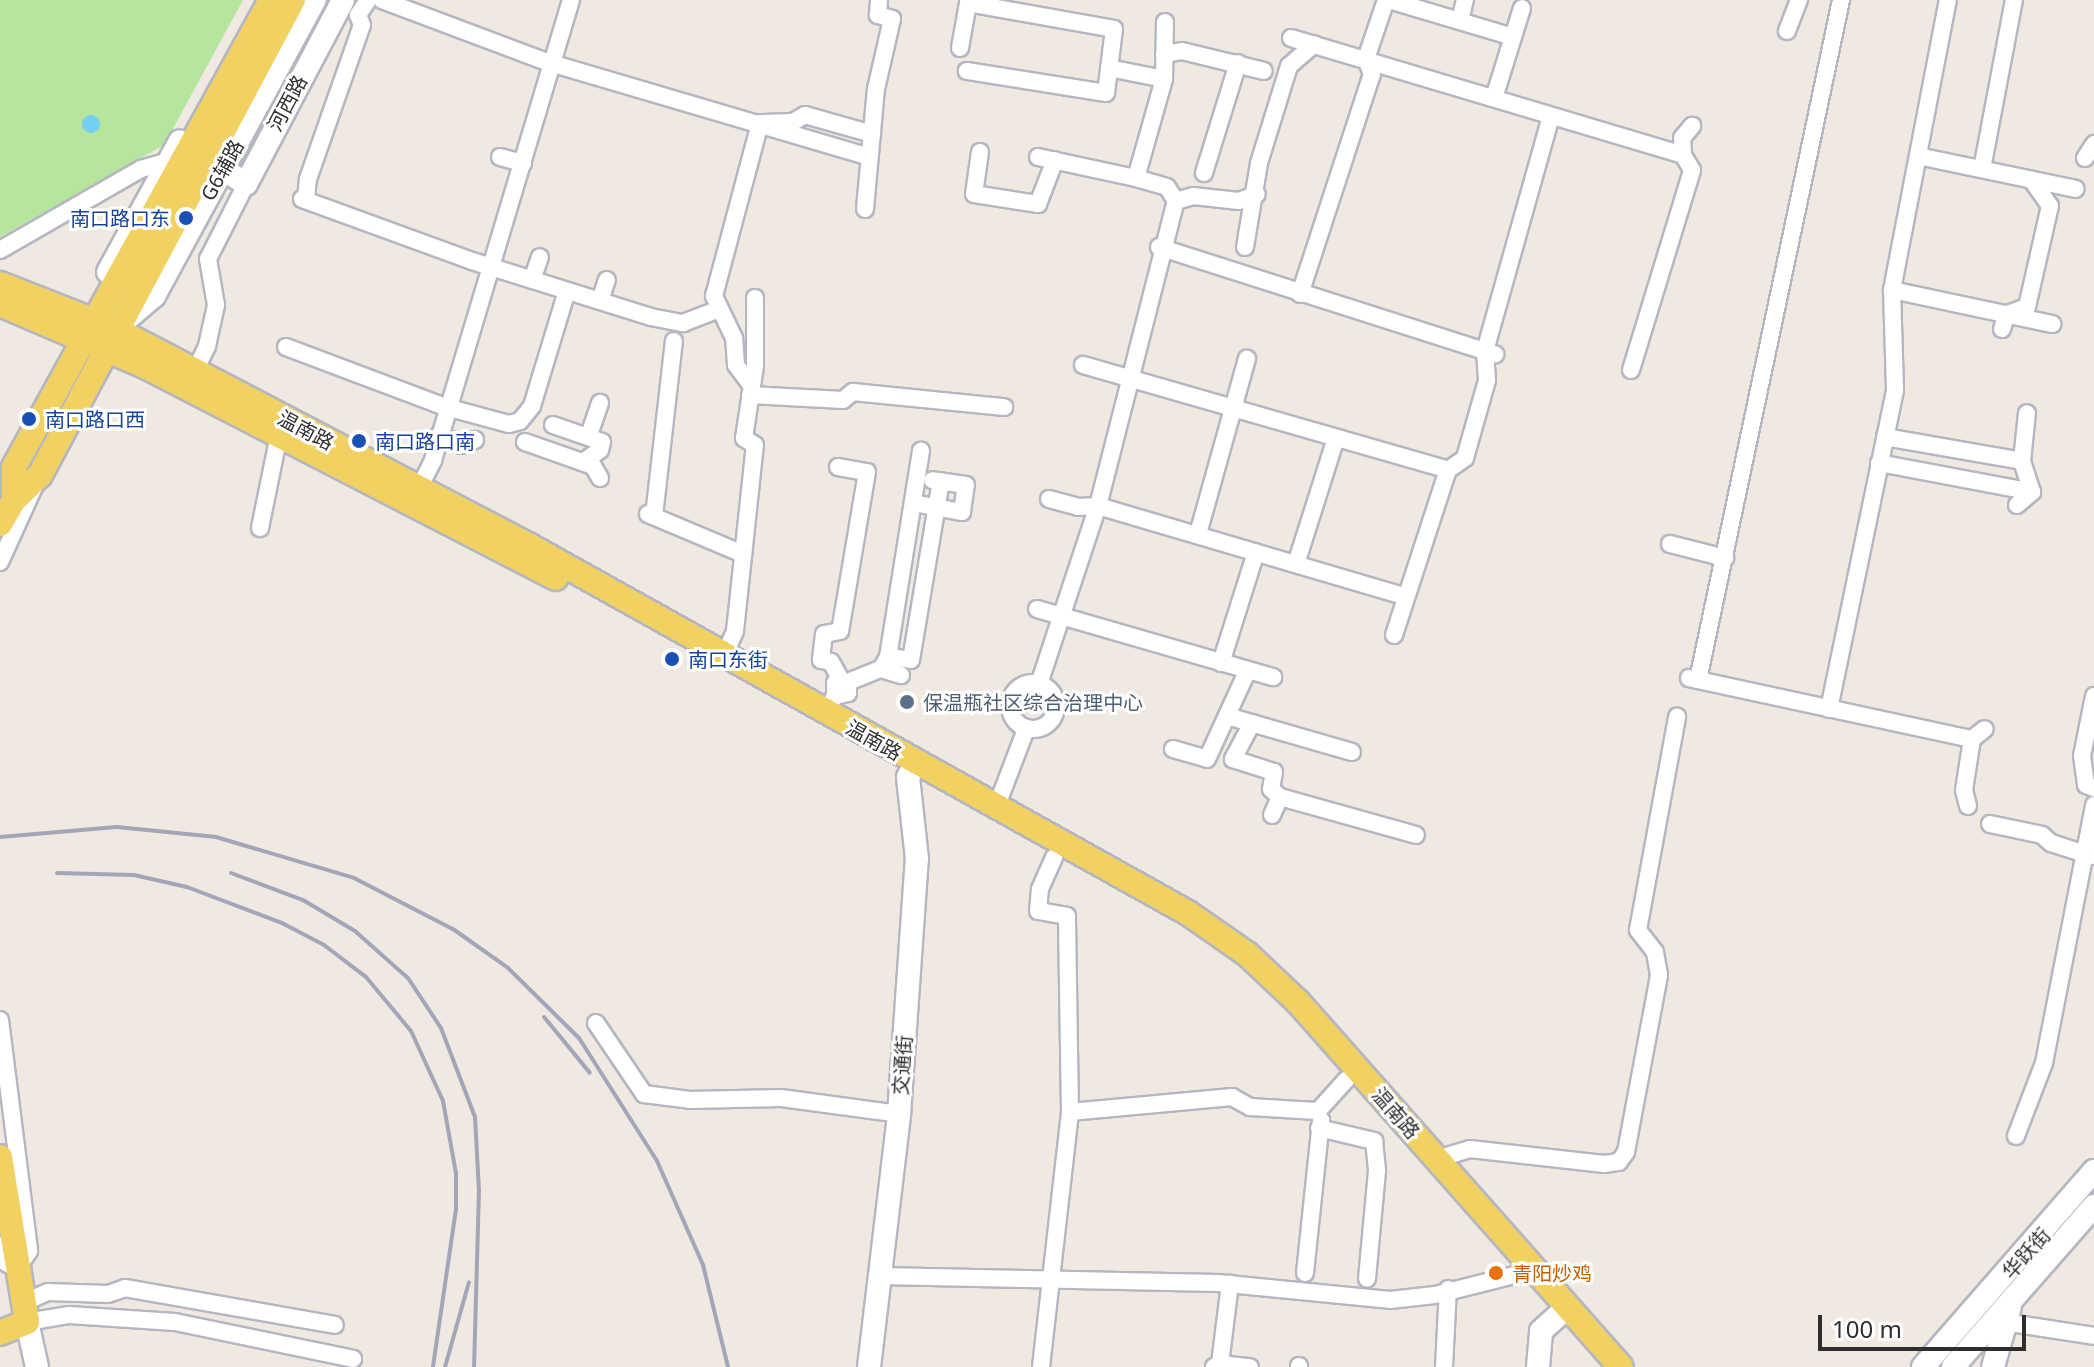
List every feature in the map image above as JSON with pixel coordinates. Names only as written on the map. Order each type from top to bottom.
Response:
[{"type":"main road","name":"G6辅路","points":[[9,484],[40,475],[100,334],[271,0]]},
{"type":"main road","name":"G6辅路","points":[[0,524],[9,484],[100,334],[293,0]]},
{"type":"main road","name":"温南路","points":[[0,284],[100,334],[279,435],[912,770],[1054,857],[1180,927],[1237,966],[1346,1080],[1518,1274],[1621,1367]]},
{"type":"main road","name":"温南路","points":[[6,311],[100,334],[195,371],[419,488],[724,656],[837,693],[912,770],[996,808],[1188,913],[1247,954],[1298,1002],[1437,1159],[1562,1312],[1600,1367]]},
{"type":"main road","points":[[0,1157],[25,1313],[0,1333]]},
{"type":"street","name":"G6辅路","points":[[100,334],[104,279],[259,0]]},
{"type":"street","name":"G6辅路","points":[[100,334],[154,296],[315,0]]},
{"type":"street","name":"河西路","points":[[246,184],[343,0]]},
{"type":"street","points":[[368,0],[358,15],[362,25],[308,179],[304,199],[493,268],[600,301],[683,323],[719,309]]},
{"type":"street","points":[[382,0],[553,63],[869,157]]},
{"type":"street","points":[[419,488],[493,268],[571,0]]},
{"type":"street","points":[[865,209],[872,134],[892,19],[878,15],[879,0]]},
{"type":"street","points":[[1300,294],[1372,74],[1366,59],[1388,0],[1513,37]]},
{"type":"street","points":[[1460,21],[1465,0]]},
{"type":"street","points":[[1787,31],[1799,0]]},
{"type":"street","points":[[1841,0],[1725,558],[1692,678],[1829,709],[1979,734],[1964,790],[1968,806]]},
{"type":"street","points":[[1829,709],[1895,390],[1892,290],[1948,0]]},
{"type":"street","points":[[1982,169],[2014,0]]},
{"type":"street","points":[[960,48],[968,3],[1114,29],[1106,93],[967,71]]},
{"type":"street","points":[[1494,98],[1522,8]]},
{"type":"street","points":[[1136,178],[1164,79],[1165,22]]},
{"type":"street","points":[[1291,38],[1683,155]]},
{"type":"street","points":[[1245,247],[1257,194],[1259,163],[1289,66],[1314,44]]},
{"type":"street","points":[[1164,54],[1182,51],[1264,71]]},
{"type":"street","points":[[1204,173],[1238,63]]},
{"type":"street","points":[[1109,68],[1164,79]]},
{"type":"street","points":[[760,123],[793,122],[805,115],[872,134]]},
{"type":"street","points":[[1394,635],[1404,596],[1437,514],[1448,470],[1465,458],[1551,116]]},
{"type":"street","points":[[750,390],[736,365],[734,338],[719,309],[715,282],[760,123]]},
{"type":"street","points":[[1631,370],[1692,170],[1683,155],[1682,138],[1692,126]]},
{"type":"street","points":[[980,152],[974,194],[1038,204],[1047,159],[1167,187],[1176,201]]},
{"type":"street","points":[[1918,156],[2076,189]]},
{"type":"street","points":[[500,157],[523,163]]},
{"type":"street","points":[[0,250],[141,169],[169,161]]},
{"type":"street","points":[[195,371],[207,346],[216,305],[208,259],[246,184],[223,169]]},
{"type":"street","points":[[2004,322],[2027,307],[2050,206],[2032,180]]},
{"type":"street","points":[[1176,201],[1193,196],[1239,201],[1257,194]]},
{"type":"street","points":[[1039,684],[1098,506],[1160,249],[1176,201]]},
{"type":"street","points":[[1160,249],[1491,353]]},
{"type":"street","points":[[532,280],[540,257]]},
{"type":"street","points":[[600,301],[607,280]]},
{"type":"street","points":[[1892,290],[2004,322],[2052,324]]},
{"type":"street","points":[[286,347],[446,407],[509,424],[520,421],[532,406],[567,291]]},
{"type":"street","points":[[724,656],[735,631],[755,445],[744,438],[755,298]]},
{"type":"street","points":[[670,351],[654,458],[651,515],[743,554]]},
{"type":"street","points":[[1198,534],[1236,409],[1247,359]]},
{"type":"street","points":[[1083,365],[1448,470]]},
{"type":"street","points":[[750,390],[843,400],[853,392],[1004,407]]},
{"type":"street","points":[[589,435],[600,403]]},
{"type":"street","points":[[2027,413],[2022,461],[2032,492]]},
{"type":"street","points":[[520,421],[529,433],[524,445],[583,462],[600,478]]},
{"type":"street","points":[[553,425],[602,442],[600,450],[583,462]]},
{"type":"street","points":[[260,528],[279,435]]},
{"type":"street","points":[[439,435],[461,445],[475,440]]},
{"type":"street","points":[[1885,437],[2022,461]]},
{"type":"street","points":[[1296,564],[1336,438]]},
{"type":"street","points":[[885,663],[921,451]]},
{"type":"street","points":[[1879,463],[2032,492]]},
{"type":"street","points":[[838,467],[867,472],[840,631],[824,634],[821,660],[831,662],[837,693],[885,663],[911,660],[941,481]]},
{"type":"street","points":[[0,562],[40,475]]},
{"type":"street","points":[[913,503],[962,512],[966,485],[917,477]]},
{"type":"street","points":[[2017,505],[2032,492]]},
{"type":"street","points":[[1049,499],[1078,507],[1098,506],[1404,596]]},
{"type":"street","points":[[1670,544],[1725,558]]},
{"type":"street","points":[[1221,663],[1256,552]]},
{"type":"street","points":[[1037,609],[1273,677]]},
{"type":"street","points":[[885,663],[901,675]]},
{"type":"street","points":[[1173,749],[1207,759],[1248,670]]},
{"type":"street","points":[[1039,684],[1055,698],[1056,713],[1041,729],[1026,729],[1014,719],[1010,704],[1023,685],[1039,684]]},
{"type":"street","points":[[2094,696],[2082,756],[2086,785],[2094,788]]},
{"type":"street","points":[[1227,716],[1352,752]]},
{"type":"street","points":[[1437,1159],[1470,1149],[1604,1164],[1619,1162],[1626,1152],[1659,975],[1655,952],[1638,930],[1677,717]]},
{"type":"street","points":[[1252,723],[1233,759],[1274,772],[1271,789],[1280,797],[1416,835]]},
{"type":"street","points":[[996,808],[1026,729]]},
{"type":"street","name":"交通街","points":[[869,1367],[899,1114],[917,859],[912,770]]},
{"type":"street","points":[[1272,815],[1280,797]]},
{"type":"street","points":[[2016,1136],[2044,1063],[2089,855],[2094,805]]},
{"type":"street","points":[[1990,824],[2042,835],[2089,855]]},
{"type":"street","points":[[1041,1367],[1070,1112],[1067,916],[1038,911],[1054,857]]},
{"type":"street","points":[[0,1020],[27,1209],[29,1251],[17,1269],[1,1260],[0,1245]]},
{"type":"street","points":[[596,1023],[644,1094],[690,1100],[781,1098],[899,1114]]},
{"type":"street","points":[[1305,1273],[1318,1111],[1346,1080]]},
{"type":"street","points":[[1070,1112],[1232,1097],[1250,1107],[1318,1111]]},
{"type":"street","points":[[1319,1128],[1374,1141],[1377,1171],[1367,1279]]},
{"type":"street","points":[[1377,1171],[1392,1162]]},
{"type":"street","name":"华跃街","points":[[1923,1367],[2094,1171]]},
{"type":"street","name":"华跃街","points":[[1953,1367],[2094,1206]]},
{"type":"street","points":[[880,1276],[1230,1284],[1390,1300],[1518,1274]]},
{"type":"street","points":[[1230,1284],[1217,1365],[1250,1367]]},
{"type":"street","points":[[25,1313],[48,1292],[108,1294],[125,1288],[335,1325]]},
{"type":"street","points":[[1444,1367],[1448,1289]]},
{"type":"street","points":[[1993,1367],[2004,1322],[2015,1295]]},
{"type":"street","points":[[1538,1367],[1541,1331],[1562,1312]]},
{"type":"street","points":[[25,1313],[175,1322],[353,1359]]},
{"type":"street","points":[[25,1313],[37,1367]]},
{"type":"street","points":[[2004,1322],[2094,1336]]},
{"type":"green space","points":[[0,0],[243,0],[164,145],[0,237]]},
{"type":"water","points":[[87,115],[95,115],[100,124],[98,131],[87,133],[82,128],[82,120]]},
{"type":"railway","points":[[0,837],[117,827],[216,837],[354,878],[453,929],[508,968],[579,1038],[657,1161],[703,1265],[728,1367]]},
{"type":"railway","points":[[57,873],[134,875],[187,887],[282,923],[324,945],[366,977],[411,1031],[443,1101],[456,1173],[456,1209],[433,1367]]},
{"type":"railway","points":[[231,873],[303,900],[355,931],[408,978],[441,1028],[475,1117],[479,1190],[474,1367]]},
{"type":"railway","points":[[544,1017],[590,1073]]},
{"type":"railway","points":[[445,1367],[469,1282]]},
{"type":"place","name":"南口路口东","points":[[186,218]]},
{"type":"place","name":"南口路口西","points":[[29,419]]},
{"type":"place","name":"南口路口南","points":[[359,441]]},
{"type":"place","name":"南口东街","points":[[672,659]]},
{"type":"place","name":"保温瓶社区综合治理中心","points":[[907,702]]},
{"type":"place","name":"青阳炒鸡","points":[[1496,1273]]}]
